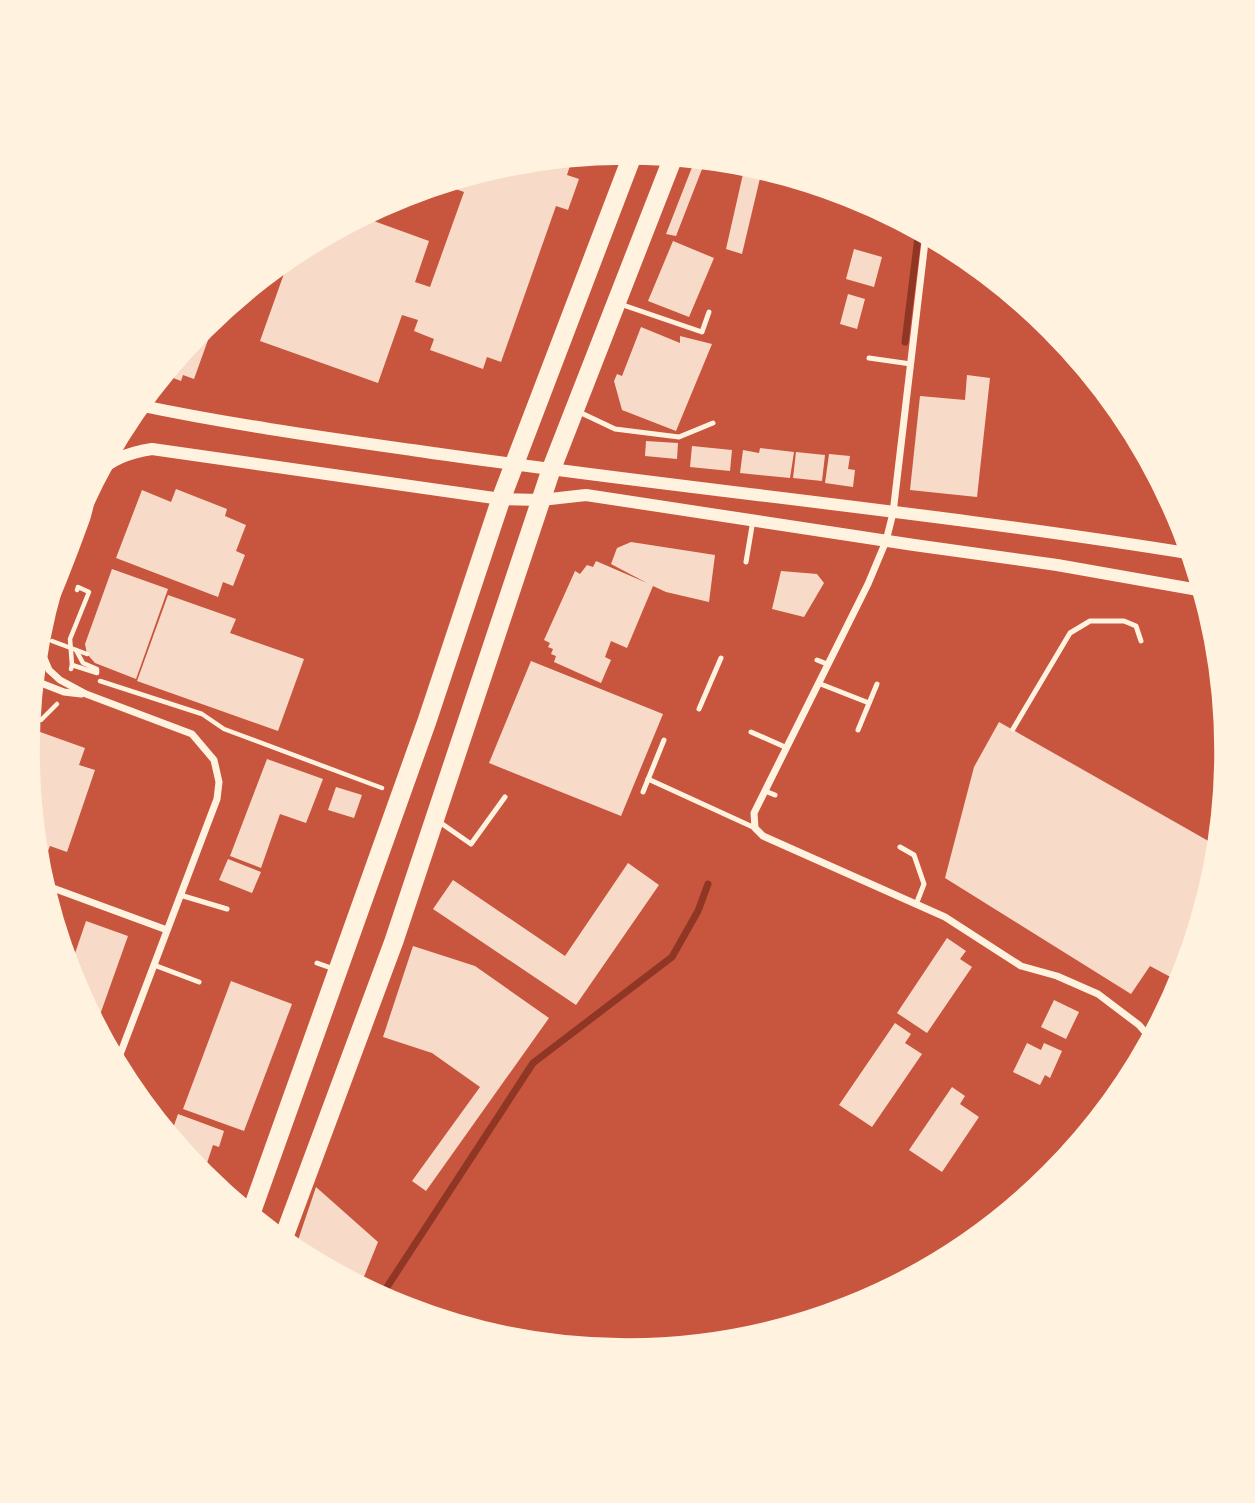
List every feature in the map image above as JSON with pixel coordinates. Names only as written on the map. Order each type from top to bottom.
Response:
[{"type":"highway","points":[[254,1206],[427,720],[501,499],[629,163]]},
{"type":"highway","points":[[286,1231],[394,941],[551,470],[670,164]]},
{"type":"street","points":[[925,243],[893,513],[886,541],[872,576],[754,813],[755,828],[763,836],[917,902],[1021,966],[1057,976],[1098,994],[1145,1032]]},
{"type":"street","points":[[150,407],[286,432],[514,465],[1085,536],[1181,552]]},
{"type":"street","points":[[117,457],[136,451],[171,450],[501,499],[541,500],[586,495],[1057,565],[1193,589]]},
{"type":"street","points":[[46,663],[49,670],[60,680],[86,694],[192,734],[214,760],[219,782],[216,799],[121,1053]]},
{"type":"street","points":[[43,684],[64,692],[86,694]]},
{"type":"street","points":[[55,889],[167,930]]},
{"type":"lane","points":[[617,303],[702,332],[709,312]]},
{"type":"lane","points":[[869,358],[911,364]]},
{"type":"lane","points":[[575,410],[615,429],[679,438],[713,423]]},
{"type":"lane","points":[[746,562],[752,520]]},
{"type":"lane","points":[[1013,729],[1070,633],[1090,621],[1124,621],[1136,626],[1141,641]]},
{"type":"lane","points":[[698,709],[721,658]]},
{"type":"lane","points":[[817,660],[827,664]]},
{"type":"lane","points":[[818,683],[869,703]]},
{"type":"lane","points":[[858,730],[877,684]]},
{"type":"lane","points":[[751,732],[785,747]]},
{"type":"lane","points":[[643,792],[664,740]]},
{"type":"lane","points":[[648,779],[755,828]]},
{"type":"lane","points":[[765,790],[775,795]]},
{"type":"lane","points":[[435,818],[471,844],[505,797]]},
{"type":"lane","points":[[900,847],[914,855],[924,884],[917,902]]},
{"type":"lane","points":[[180,895],[227,909]]},
{"type":"lane","points":[[317,963],[339,971]]},
{"type":"lane","points":[[154,965],[199,982]]},
{"type":"path","points":[[75,593],[78,587],[89,592],[70,639],[72,665],[97,673],[97,669],[83,663],[76,650]]},
{"type":"path","points":[[50,639],[87,654]]},
{"type":"path","points":[[70,671],[202,714],[224,729],[400,794]]},
{"type":"path","points":[[40,720],[59,702]]},
{"type":"building","points":[[570,166],[567,175],[579,179],[568,210],[556,206],[501,362],[487,357],[483,369],[430,350],[434,339],[414,331],[418,320],[402,315],[378,383],[260,341],[284,273],[333,241],[372,221],[429,241],[415,282],[430,287],[464,192],[455,189],[513,174],[551,168]]},
{"type":"building","points":[[692,167],[703,168],[676,236],[666,234]]},
{"type":"building","points":[[743,174],[760,178],[742,254],[726,249]]},
{"type":"building","points":[[673,241],[714,258],[689,317],[648,301]]},
{"type":"building","points":[[854,249],[882,257],[874,287],[846,279]]},
{"type":"building","points":[[848,294],[865,299],[857,329],[840,324]]},
{"type":"building","points":[[641,327],[680,343],[680,336],[712,344],[676,431],[622,410],[614,381],[617,374],[622,376]]},
{"type":"building","points":[[209,337],[194,379],[183,375],[181,381],[173,378]]},
{"type":"building","points":[[967,375],[990,378],[977,497],[910,490],[920,396],[965,400]]},
{"type":"building","points":[[646,441],[678,443],[677,459],[645,456]]},
{"type":"building","points":[[692,446],[732,450],[730,471],[690,467]]},
{"type":"building","points":[[760,448],[794,452],[790,478],[740,473],[743,450],[759,453]]},
{"type":"building","points":[[796,452],[825,455],[822,481],[793,478]]},
{"type":"building","points":[[829,454],[850,456],[848,469],[855,470],[853,487],[825,483]]},
{"type":"building","points":[[176,489],[227,509],[225,516],[246,525],[236,551],[245,555],[233,586],[223,582],[218,597],[116,558],[142,490],[171,502]]},
{"type":"building","points":[[631,542],[715,555],[709,602],[666,592],[653,586],[627,648],[611,641],[605,657],[611,660],[601,683],[554,662],[556,656],[551,654],[553,649],[548,647],[550,643],[544,640],[575,571],[580,574],[587,565],[593,567],[596,561],[647,583],[611,564],[617,548]]},
{"type":"building","points":[[112,569],[168,589],[136,679],[95,663],[87,654],[85,644]]},
{"type":"building","points":[[781,571],[817,574],[824,583],[804,617],[772,609]]},
{"type":"building","points":[[168,595],[236,619],[230,633],[304,659],[278,731],[137,681]]},
{"type":"building","points":[[531,661],[663,714],[621,816],[489,763]]},
{"type":"building","points":[[999,722],[1209,841],[1196,904],[1172,978],[1150,966],[1131,994],[945,878],[974,767]]},
{"type":"building","points":[[39,732],[85,748],[79,765],[95,770],[67,852],[50,846],[48,852],[40,790]]},
{"type":"building","points":[[267,759],[323,779],[306,823],[280,814],[261,868],[230,856]]},
{"type":"building","points":[[336,787],[362,795],[354,818],[328,810]]},
{"type":"building","points":[[228,859],[261,872],[252,893],[219,880]]},
{"type":"building","points":[[628,863],[659,885],[576,1005],[433,909],[453,880],[565,956]]},
{"type":"building","points":[[86,921],[128,936],[100,1014],[83,977],[75,954]]},
{"type":"building","points":[[947,938],[966,951],[960,959],[972,967],[927,1033],[897,1013]]},
{"type":"building","points":[[413,946],[475,966],[549,1018],[426,1191],[412,1181],[480,1087],[432,1053],[383,1037]]},
{"type":"building","points":[[231,981],[292,1004],[244,1131],[183,1109]]},
{"type":"building","points":[[1054,1000],[1079,1012],[1066,1039],[1041,1027]]},
{"type":"building","points":[[895,1023],[911,1034],[905,1043],[922,1054],[872,1127],[839,1105]]},
{"type":"building","points":[[1027,1043],[1041,1050],[1044,1043],[1062,1051],[1050,1078],[1045,1075],[1040,1085],[1013,1072]]},
{"type":"building","points":[[952,1087],[965,1096],[960,1104],[979,1117],[942,1172],[909,1150]]},
{"type":"building","points":[[178,1114],[224,1131],[219,1147],[213,1145],[207,1163],[174,1126]]},
{"type":"building","points":[[316,1187],[378,1242],[363,1278],[298,1240]]},
{"type":"waterway","points":[[905,342],[918,239]]},
{"type":"waterway","points":[[387,1287],[533,1063],[672,957],[698,911],[708,884]]}]
